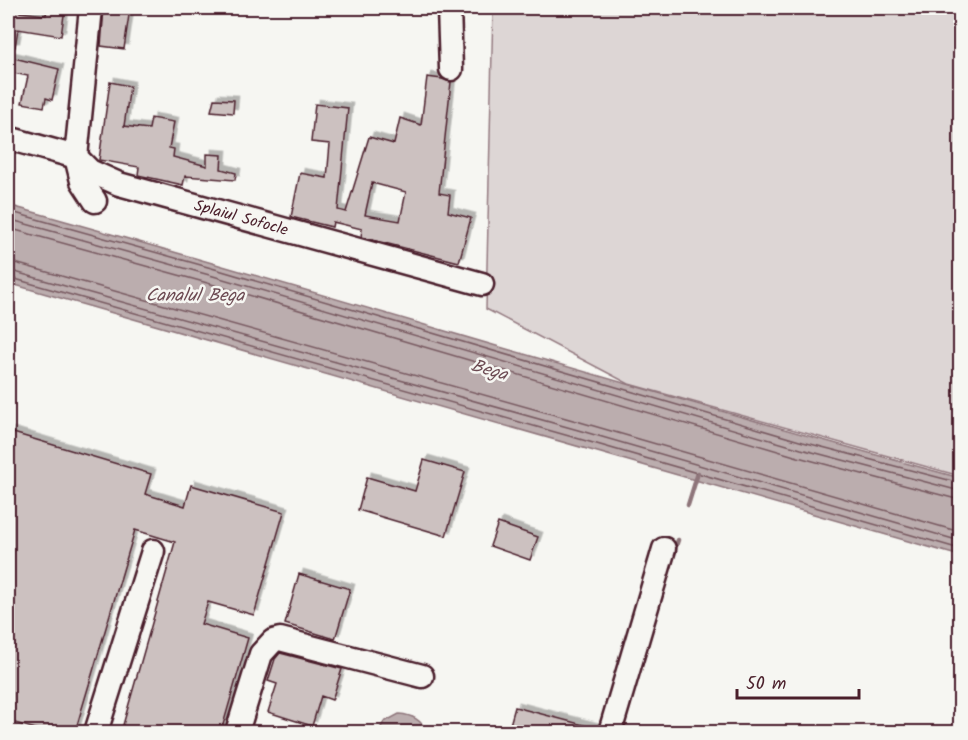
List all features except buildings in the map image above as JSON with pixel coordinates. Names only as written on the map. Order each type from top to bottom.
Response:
[{"type":"street","points":[[91,8],[76,157],[82,181],[95,201]]},
{"type":"street","points":[[448,8],[451,69]]},
{"type":"street","name":"Splaiul Sofocle","points":[[8,138],[76,157],[90,171],[119,184],[482,284]]},
{"type":"street","points":[[610,732],[664,549]]},
{"type":"street","points":[[96,732],[153,551]]},
{"type":"street","points":[[237,732],[261,654],[273,641],[280,639],[422,676]]},
{"type":"shaded area","points":[[493,8],[960,8],[960,476],[629,384],[486,309]]},
{"type":"water","name":"Canalul Bega","points":[[8,205],[960,478],[960,556],[8,283]]},
{"type":"water","points":[[399,714],[416,719],[427,732],[378,732],[384,722]]},
{"type":"waterway","points":[[688,505],[698,473]]},
{"type":"waterway","points":[[673,555],[678,540]]},
{"type":"water label","name":"Bega","points":[[489,371]]}]
